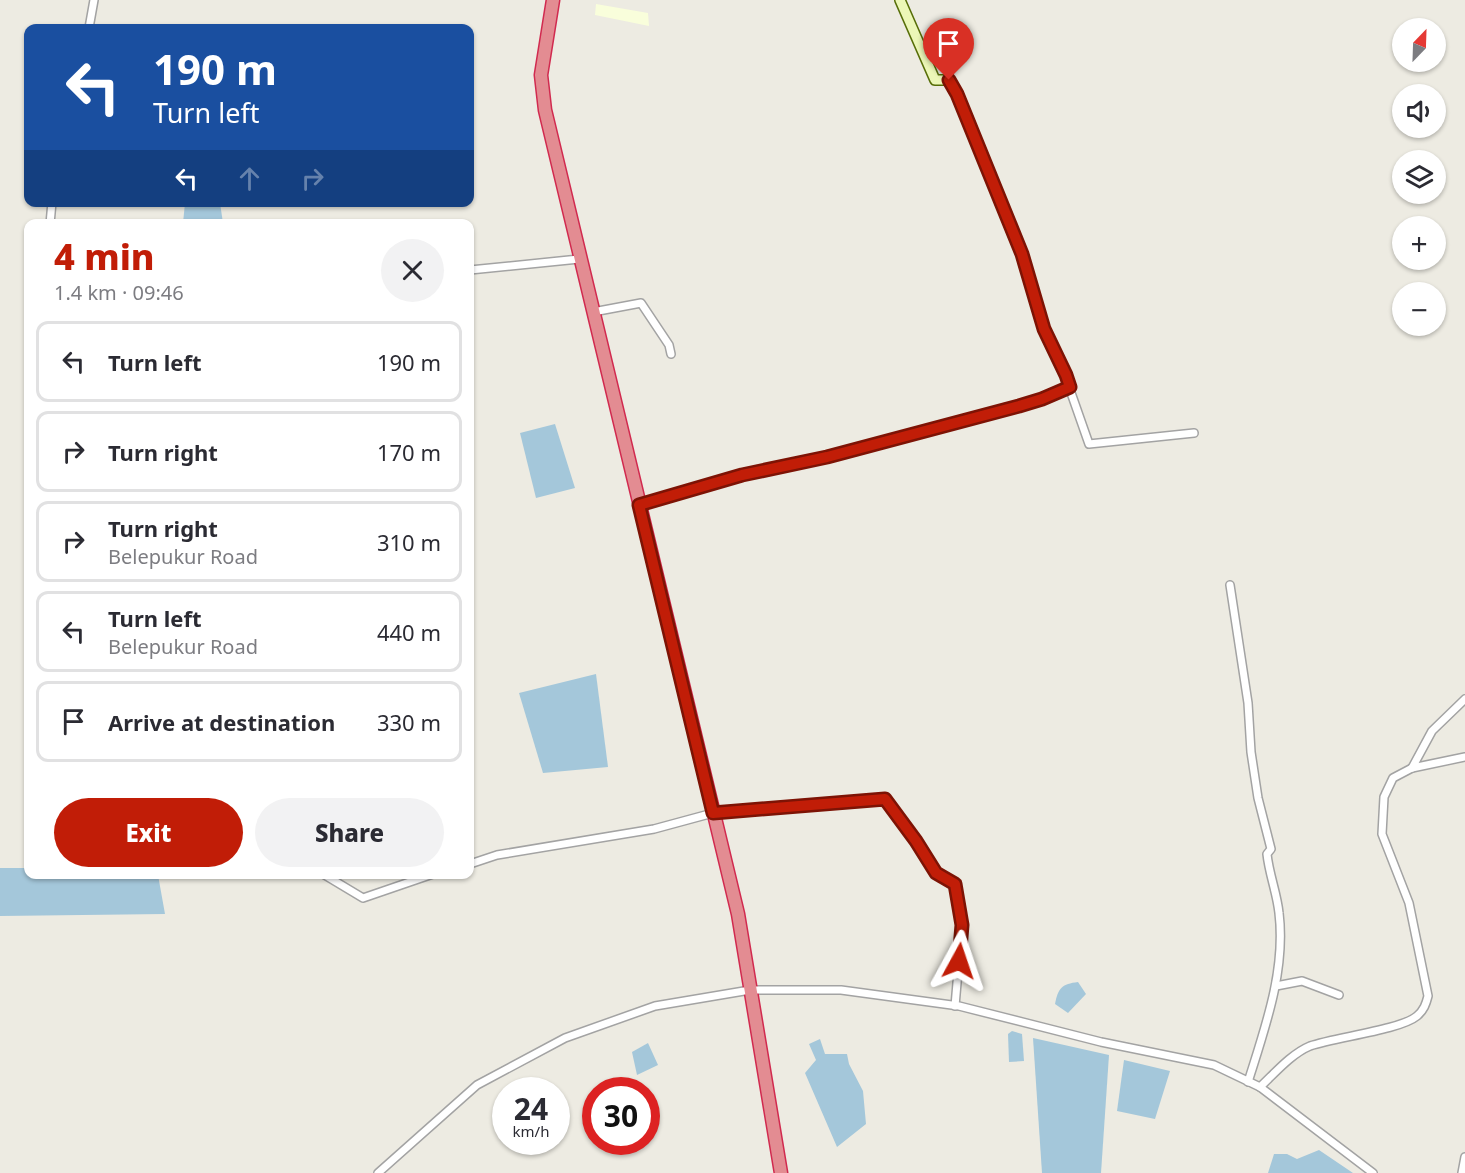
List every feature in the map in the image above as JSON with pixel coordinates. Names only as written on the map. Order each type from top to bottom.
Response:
[{"type":"highway","points":[[553,0],[542,75],[545,110],[738,914],[781,1173]]},
{"type":"street","points":[[90,24],[94,0]]},
{"type":"street","points":[[900,0],[935,80],[949,80],[957,94],[1022,254],[1044,329],[1066,375],[1089,444],[1194,433]]},
{"type":"street","points":[[474,270],[579,259]]},
{"type":"street","points":[[593,312],[641,303],[669,345],[671,354]]},
{"type":"street","points":[[639,505],[742,475],[827,457],[1019,406],[1070,387]]},
{"type":"street","points":[[1230,585],[1248,703],[1251,752],[1258,798],[1271,849],[1267,854],[1269,871],[1279,913],[1280,941],[1276,986],[1248,1082]]},
{"type":"street","points":[[1412,768],[1432,731],[1465,699]]},
{"type":"street","points":[[1260,1087],[1278,1069],[1308,1047],[1349,1035],[1399,1025],[1417,1016],[1426,1006],[1428,996],[1408,903],[1382,834],[1384,797],[1393,778],[1412,768],[1465,757]]},
{"type":"street","points":[[474,863],[497,855],[654,829],[713,813],[885,799],[936,873],[955,884],[962,925],[956,1006]]},
{"type":"street","points":[[331,879],[363,898],[418,879]]},
{"type":"street","points":[[1276,986],[1302,981],[1338,995]]},
{"type":"street","points":[[378,1173],[477,1085],[565,1038],[655,1006],[750,990],[841,990],[956,1006],[1101,1042],[1214,1065],[1260,1087],[1373,1173]]},
{"type":"street","points":[[1462,1173],[1465,1157]]},
{"type":"shaded area","points":[[596,4],[648,13],[649,26],[595,15]]},
{"type":"water","points":[[185,207],[221,207],[222,219],[183,219]]},
{"type":"water","points":[[555,424],[575,488],[536,498],[520,433]]},
{"type":"water","points":[[596,674],[608,767],[543,773],[519,693]]},
{"type":"water","points":[[0,868],[24,868],[24,879],[159,879],[165,914],[0,916]]},
{"type":"water","points":[[1078,982],[1086,994],[1068,1013],[1055,1004],[1058,994],[1064,986]]},
{"type":"water","points":[[1012,1031],[1022,1034],[1024,1061],[1009,1062],[1008,1034]]},
{"type":"water","points":[[1033,1038],[1109,1055],[1101,1173],[1042,1173]]},
{"type":"water","points":[[820,1039],[825,1054],[847,1054],[849,1064],[863,1091],[866,1124],[837,1147],[805,1073],[816,1060],[809,1044]]},
{"type":"water","points":[[648,1043],[658,1065],[637,1075],[632,1052]]},
{"type":"water","points":[[1124,1060],[1170,1071],[1155,1119],[1117,1111]]},
{"type":"water","points":[[1319,1150],[1353,1173],[1268,1173],[1274,1154],[1287,1154],[1297,1159]]},
{"type":"route","points":[[949,80],[957,94],[1022,254],[1044,329],[1070,387],[1019,406],[827,457],[742,475],[639,505],[713,813],[885,799],[936,873],[955,884],[962,925],[959,961]]}]
